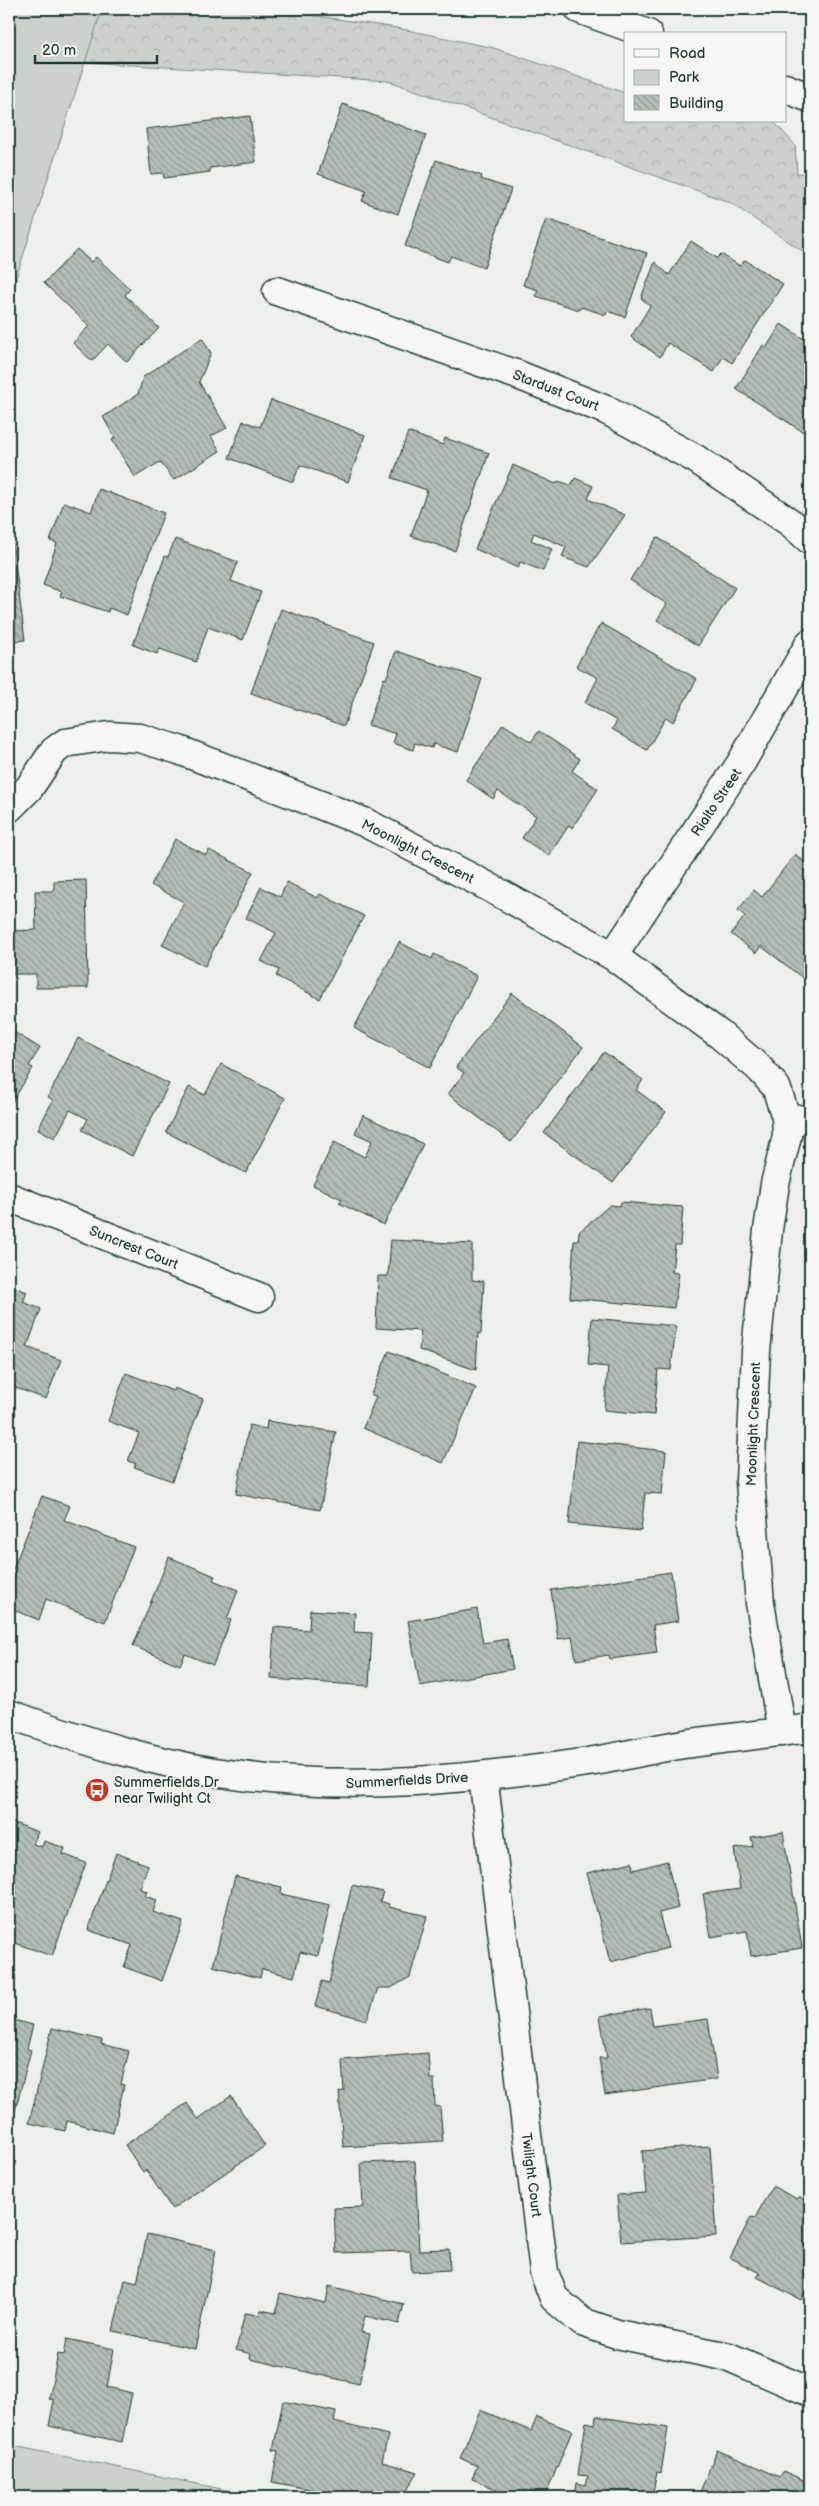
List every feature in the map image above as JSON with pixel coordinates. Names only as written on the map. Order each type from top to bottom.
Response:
[{"type":"street","points":[[579,9],[642,32]]},
{"type":"street","points":[[786,88],[810,98]]},
{"type":"street","name":"Stardust Court","points":[[277,291],[518,375],[606,410],[696,459],[791,523],[810,540]]},
{"type":"street","name":"Rialto Street","points":[[613,956],[742,763],[810,644]]},
{"type":"street","name":"Moonlight Crescent","points":[[9,808],[28,788],[54,751],[65,743],[109,736],[140,738],[269,784],[364,822],[487,886],[613,956],[719,1034],[759,1068],[776,1087],[798,1119],[787,1136],[775,1184],[768,1230],[756,1351],[750,1481],[760,1603],[782,1732]]},
{"type":"street","name":"Suncrest Court","points":[[9,1197],[260,1296]]},
{"type":"street","name":"Summerfields Drive","points":[[9,1714],[76,1738],[161,1761],[241,1776],[333,1783],[405,1783],[483,1776],[589,1762],[684,1744],[810,1728]]},
{"type":"street","name":"Twilight Court","points":[[483,1776],[544,2272],[554,2298],[582,2322],[617,2334],[729,2357],[810,2392]]},
{"type":"green space","points":[[9,9],[209,9],[303,14],[397,28],[494,48],[624,93],[624,122],[774,122],[795,145],[797,173],[810,174],[810,256],[729,202],[389,81],[85,62],[65,52]]},
{"type":"green space","points":[[9,9],[102,9],[9,300]]},
{"type":"green space","points":[[9,2445],[260,2497],[9,2497]]},
{"type":"building","points":[[343,104],[426,135],[398,214],[362,201],[366,191],[318,174]]},
{"type":"building","points":[[250,116],[256,162],[210,168],[210,172],[164,178],[163,173],[151,174],[146,129]]},
{"type":"building","points":[[436,160],[482,176],[481,179],[511,189],[484,268],[451,256],[448,262],[405,246]]},
{"type":"building","points":[[546,219],[647,253],[625,317],[607,311],[606,315],[581,307],[579,310],[536,296],[538,290],[523,285]]},
{"type":"building","points":[[691,241],[717,258],[721,254],[740,266],[745,260],[783,284],[732,363],[723,357],[714,372],[668,343],[660,357],[631,337],[650,306],[641,298],[655,262],[669,275]]},
{"type":"building","points":[[77,249],[91,262],[96,257],[130,289],[125,295],[159,328],[127,362],[108,344],[92,361],[73,343],[89,326],[44,283]]},
{"type":"building","points":[[781,324],[810,343],[810,431],[808,435],[736,389],[763,345],[766,348]]},
{"type":"building","points":[[202,338],[211,353],[199,382],[227,428],[211,436],[220,451],[174,480],[160,462],[135,477],[112,440],[115,438],[103,417],[138,394],[143,377]]},
{"type":"building","points":[[271,400],[365,435],[348,482],[300,465],[293,482],[229,458],[243,421],[260,427]]},
{"type":"building","points":[[408,432],[443,445],[445,438],[489,453],[455,551],[411,536],[427,490],[392,478]]},
{"type":"building","points":[[513,465],[556,484],[558,481],[571,485],[575,478],[593,486],[588,499],[625,515],[589,567],[562,557],[566,547],[534,533],[531,540],[552,549],[543,571],[520,562],[518,568],[475,549]]},
{"type":"building","points":[[99,489],[164,513],[127,615],[109,608],[108,612],[60,596],[62,592],[43,585],[57,543],[50,541],[64,502],[91,512]]},
{"type":"building","points":[[657,537],[735,588],[698,646],[657,620],[667,604],[630,580]]},
{"type":"building","points":[[9,539],[12,539],[25,640],[9,642]]},
{"type":"building","points":[[175,539],[238,562],[231,581],[261,592],[243,640],[208,627],[196,662],[160,649],[157,654],[133,645],[165,556],[168,557]]},
{"type":"building","points":[[281,609],[374,642],[344,726],[251,693]]},
{"type":"building","points":[[601,623],[697,679],[673,722],[666,717],[647,750],[612,729],[617,721],[585,703],[598,678],[576,666]]},
{"type":"building","points":[[396,651],[482,679],[458,752],[433,744],[432,748],[415,743],[413,750],[393,743],[396,734],[368,725],[384,678],[386,679]]},
{"type":"building","points":[[503,724],[531,742],[539,731],[580,759],[572,771],[598,789],[572,828],[569,825],[549,856],[522,838],[536,816],[498,791],[493,799],[466,780]]},
{"type":"building","points":[[175,839],[206,855],[209,850],[253,872],[205,966],[162,945],[184,902],[151,885]]},
{"type":"building","points":[[795,854],[810,866],[810,921],[803,930],[810,936],[810,971],[804,979],[761,946],[756,953],[731,934],[745,916],[738,910],[754,890],[762,897]]},
{"type":"building","points":[[86,880],[88,988],[36,988],[36,974],[9,974],[9,931],[36,930],[35,891],[54,891],[54,881]]},
{"type":"building","points":[[287,882],[317,898],[320,894],[364,916],[320,999],[276,976],[279,970],[261,961],[276,933],[246,918],[261,887],[280,897]]},
{"type":"building","points":[[399,942],[432,959],[434,954],[477,976],[430,1068],[354,1028]]},
{"type":"building","points":[[512,993],[583,1047],[511,1142],[448,1094],[464,1073],[456,1067]]},
{"type":"building","points":[[9,1029],[40,1048],[29,1066],[33,1068],[9,1107]]},
{"type":"building","points":[[78,1038],[169,1084],[132,1156],[82,1130],[88,1119],[70,1110],[55,1138],[38,1129],[53,1100],[48,1097]]},
{"type":"building","points":[[604,1052],[643,1080],[636,1090],[666,1112],[613,1183],[544,1133]]},
{"type":"building","points":[[221,1064],[285,1098],[246,1173],[166,1132],[189,1087],[205,1095]]},
{"type":"building","points":[[363,1115],[423,1144],[384,1225],[339,1203],[342,1199],[313,1185],[334,1142],[365,1157],[372,1141],[355,1133]]},
{"type":"building","points":[[621,1202],[683,1207],[680,1245],[675,1245],[672,1272],[679,1273],[674,1308],[570,1298],[574,1241],[578,1241],[579,1232],[610,1205],[620,1206]]},
{"type":"building","points":[[391,1240],[472,1244],[472,1280],[484,1281],[481,1334],[478,1333],[476,1370],[419,1350],[421,1331],[376,1328],[378,1276],[388,1276]]},
{"type":"building","points":[[9,1285],[27,1292],[23,1302],[41,1309],[27,1347],[61,1360],[46,1399],[11,1386],[9,1393]]},
{"type":"building","points":[[592,1318],[676,1326],[671,1370],[658,1369],[654,1415],[604,1410],[608,1367],[588,1365]]},
{"type":"building","points":[[389,1351],[476,1388],[443,1463],[363,1428],[376,1397],[371,1394]]},
{"type":"building","points":[[126,1373],[173,1391],[174,1388],[203,1399],[172,1481],[134,1467],[136,1464],[128,1461],[139,1433],[108,1421]]},
{"type":"building","points":[[267,1421],[336,1432],[320,1510],[236,1494],[249,1425],[266,1429]]},
{"type":"building","points":[[577,1441],[666,1451],[662,1494],[645,1493],[641,1531],[569,1524]]},
{"type":"building","points":[[42,1496],[70,1506],[64,1520],[134,1547],[105,1622],[46,1599],[39,1620],[9,1608],[9,1579]]},
{"type":"building","points":[[169,1557],[215,1576],[213,1580],[238,1590],[227,1619],[231,1620],[213,1665],[185,1654],[180,1665],[133,1646]]},
{"type":"building","points":[[671,1572],[678,1621],[653,1625],[657,1653],[610,1659],[609,1655],[576,1660],[572,1637],[558,1639],[551,1590]]},
{"type":"building","points":[[477,1609],[483,1643],[507,1639],[513,1669],[420,1686],[408,1621]]},
{"type":"building","points":[[310,1610],[355,1613],[354,1632],[372,1633],[369,1686],[271,1679],[274,1627],[309,1630]]},
{"type":"building","points":[[9,1821],[38,1832],[33,1844],[42,1847],[44,1841],[65,1848],[63,1854],[86,1863],[52,1956],[9,1941],[9,1923],[12,1916],[9,1914]]},
{"type":"building","points":[[783,1832],[802,1948],[751,1956],[747,1931],[711,1937],[703,1894],[740,1889],[734,1849],[753,1846],[751,1837]]},
{"type":"building","points":[[116,1853],[148,1865],[140,1889],[147,1891],[145,1896],[157,1900],[153,1912],[183,1922],[162,1981],[124,1967],[132,1945],[88,1930]]},
{"type":"building","points":[[667,1861],[678,1908],[659,1913],[668,1948],[610,1962],[587,1873],[632,1862],[633,1870]]},
{"type":"building","points":[[235,1876],[282,1887],[281,1894],[330,1905],[318,1956],[300,1952],[294,1977],[262,1969],[260,1978],[213,1966]]},
{"type":"building","points":[[352,1885],[383,1892],[380,1901],[389,1904],[389,1907],[427,1916],[410,1977],[391,1988],[378,1988],[367,2020],[315,2006],[322,1981],[329,1983]]},
{"type":"building","points":[[650,2008],[653,2026],[708,2019],[717,2079],[605,2095],[599,2058],[607,2058],[600,2016]]},
{"type":"building","points":[[9,2019],[33,2025],[27,2049],[31,2050],[10,2130]]},
{"type":"building","points":[[52,2028],[102,2040],[101,2044],[129,2051],[121,2084],[124,2085],[113,2133],[67,2121],[65,2131],[29,2123]]},
{"type":"building","points":[[428,2053],[430,2079],[434,2079],[435,2106],[440,2107],[443,2141],[343,2147],[339,2092],[344,2091],[342,2060]]},
{"type":"building","points":[[231,2096],[265,2146],[172,2209],[146,2170],[143,2172],[125,2145],[187,2103],[198,2119]]},
{"type":"building","points":[[710,2146],[716,2236],[621,2242],[617,2195],[646,2193],[642,2151]]},
{"type":"building","points":[[415,2161],[419,2250],[449,2249],[450,2270],[412,2272],[410,2251],[336,2253],[334,2208],[363,2207],[361,2163]]},
{"type":"building","points":[[772,2186],[797,2199],[799,2197],[810,2203],[810,2282],[801,2300],[757,2277],[760,2273],[730,2258],[751,2217],[755,2218]]},
{"type":"building","points":[[147,2234],[216,2250],[195,2349],[113,2331],[125,2280],[137,2283]]},
{"type":"building","points":[[329,2286],[404,2304],[399,2324],[365,2316],[361,2332],[370,2334],[359,2384],[250,2359],[251,2354],[236,2350],[245,2313],[259,2315],[261,2310],[276,2313],[280,2293],[326,2303]]},
{"type":"building","points":[[67,2339],[114,2349],[107,2387],[132,2393],[122,2442],[49,2426],[54,2400],[49,2399],[58,2354],[64,2355]]},
{"type":"building","points":[[283,2401],[336,2412],[334,2422],[388,2435],[382,2462],[418,2472],[403,2497],[349,2497],[272,2482],[278,2451],[273,2450]]},
{"type":"building","points":[[480,2410],[531,2431],[537,2417],[572,2431],[545,2497],[495,2497],[498,2490],[472,2479],[477,2466],[460,2458]]},
{"type":"building","points":[[596,2416],[668,2428],[661,2473],[657,2472],[652,2497],[575,2497],[577,2483],[586,2485],[588,2476],[578,2475],[586,2422],[595,2424]]},
{"type":"building","points":[[717,2450],[780,2477],[783,2471],[810,2483],[810,2497],[698,2497]]},
{"type":"place","name":"Summerfields Dr near Twilight Ct","points":[[97,1790]]}]
